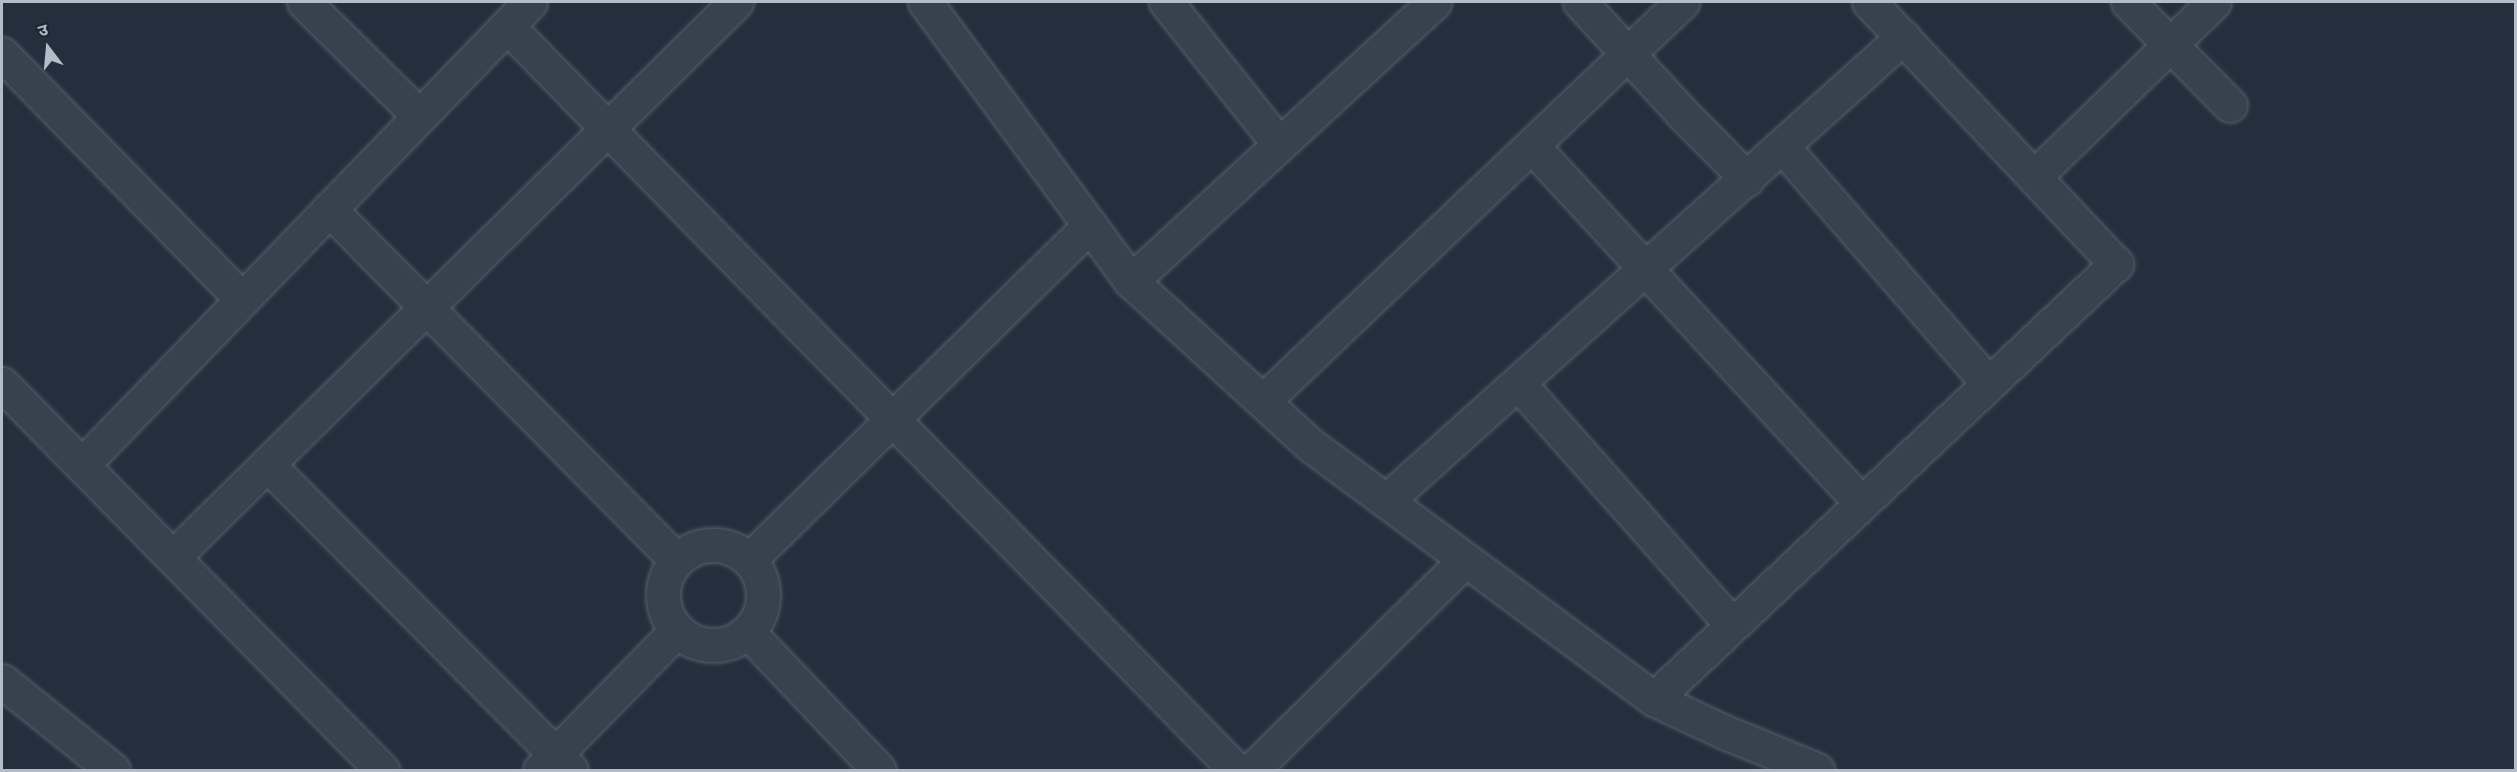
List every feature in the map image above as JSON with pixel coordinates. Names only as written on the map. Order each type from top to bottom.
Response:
[{"type":"street","points":[[304,2],[419,116]]},
{"type":"street","points":[[82,465],[531,2]]},
{"type":"street","points":[[173,557],[736,2]]},
{"type":"street","points":[[925,2],[1131,281],[1312,446],[1654,699],[1817,771]]},
{"type":"street","points":[[1169,2],[1279,144]]},
{"type":"street","points":[[1131,281],[1434,2]]},
{"type":"street","points":[[1580,2],[1747,179]]},
{"type":"street","points":[[1263,401],[1682,2]]},
{"type":"street","points":[[1654,699],[2116,264],[1869,2]]},
{"type":"street","points":[[2128,2],[2230,105]]},
{"type":"street","points":[[2034,177],[2214,2]]},
{"type":"street","points":[[507,26],[1236,771]]},
{"type":"street","points":[[1386,501],[1903,37]]},
{"type":"street","points":[[2,54],[242,299]]},
{"type":"street","points":[[1532,146],[1862,503]]},
{"type":"street","points":[[1782,146],[1989,384]]},
{"type":"street","points":[[329,209],[676,560]]},
{"type":"street","points":[[749,560],[1090,225]]},
{"type":"street","points":[[1518,383],[1732,625]]},
{"type":"street","points":[[2,384],[382,771]]},
{"type":"street","points":[[267,464],[555,765],[677,630]]},
{"type":"street","points":[[721,545],[749,560],[759,573],[763,588],[763,604],[758,620],[748,632],[733,642],[716,646],[699,644],[677,630],[664,609],[662,591],[667,574],[676,560],[690,551],[705,546],[721,545]]},
{"type":"street","points":[[1252,771],[1465,560]]},
{"type":"street","points":[[748,632],[879,771]]},
{"type":"street","points":[[2,681],[113,771]]}]
